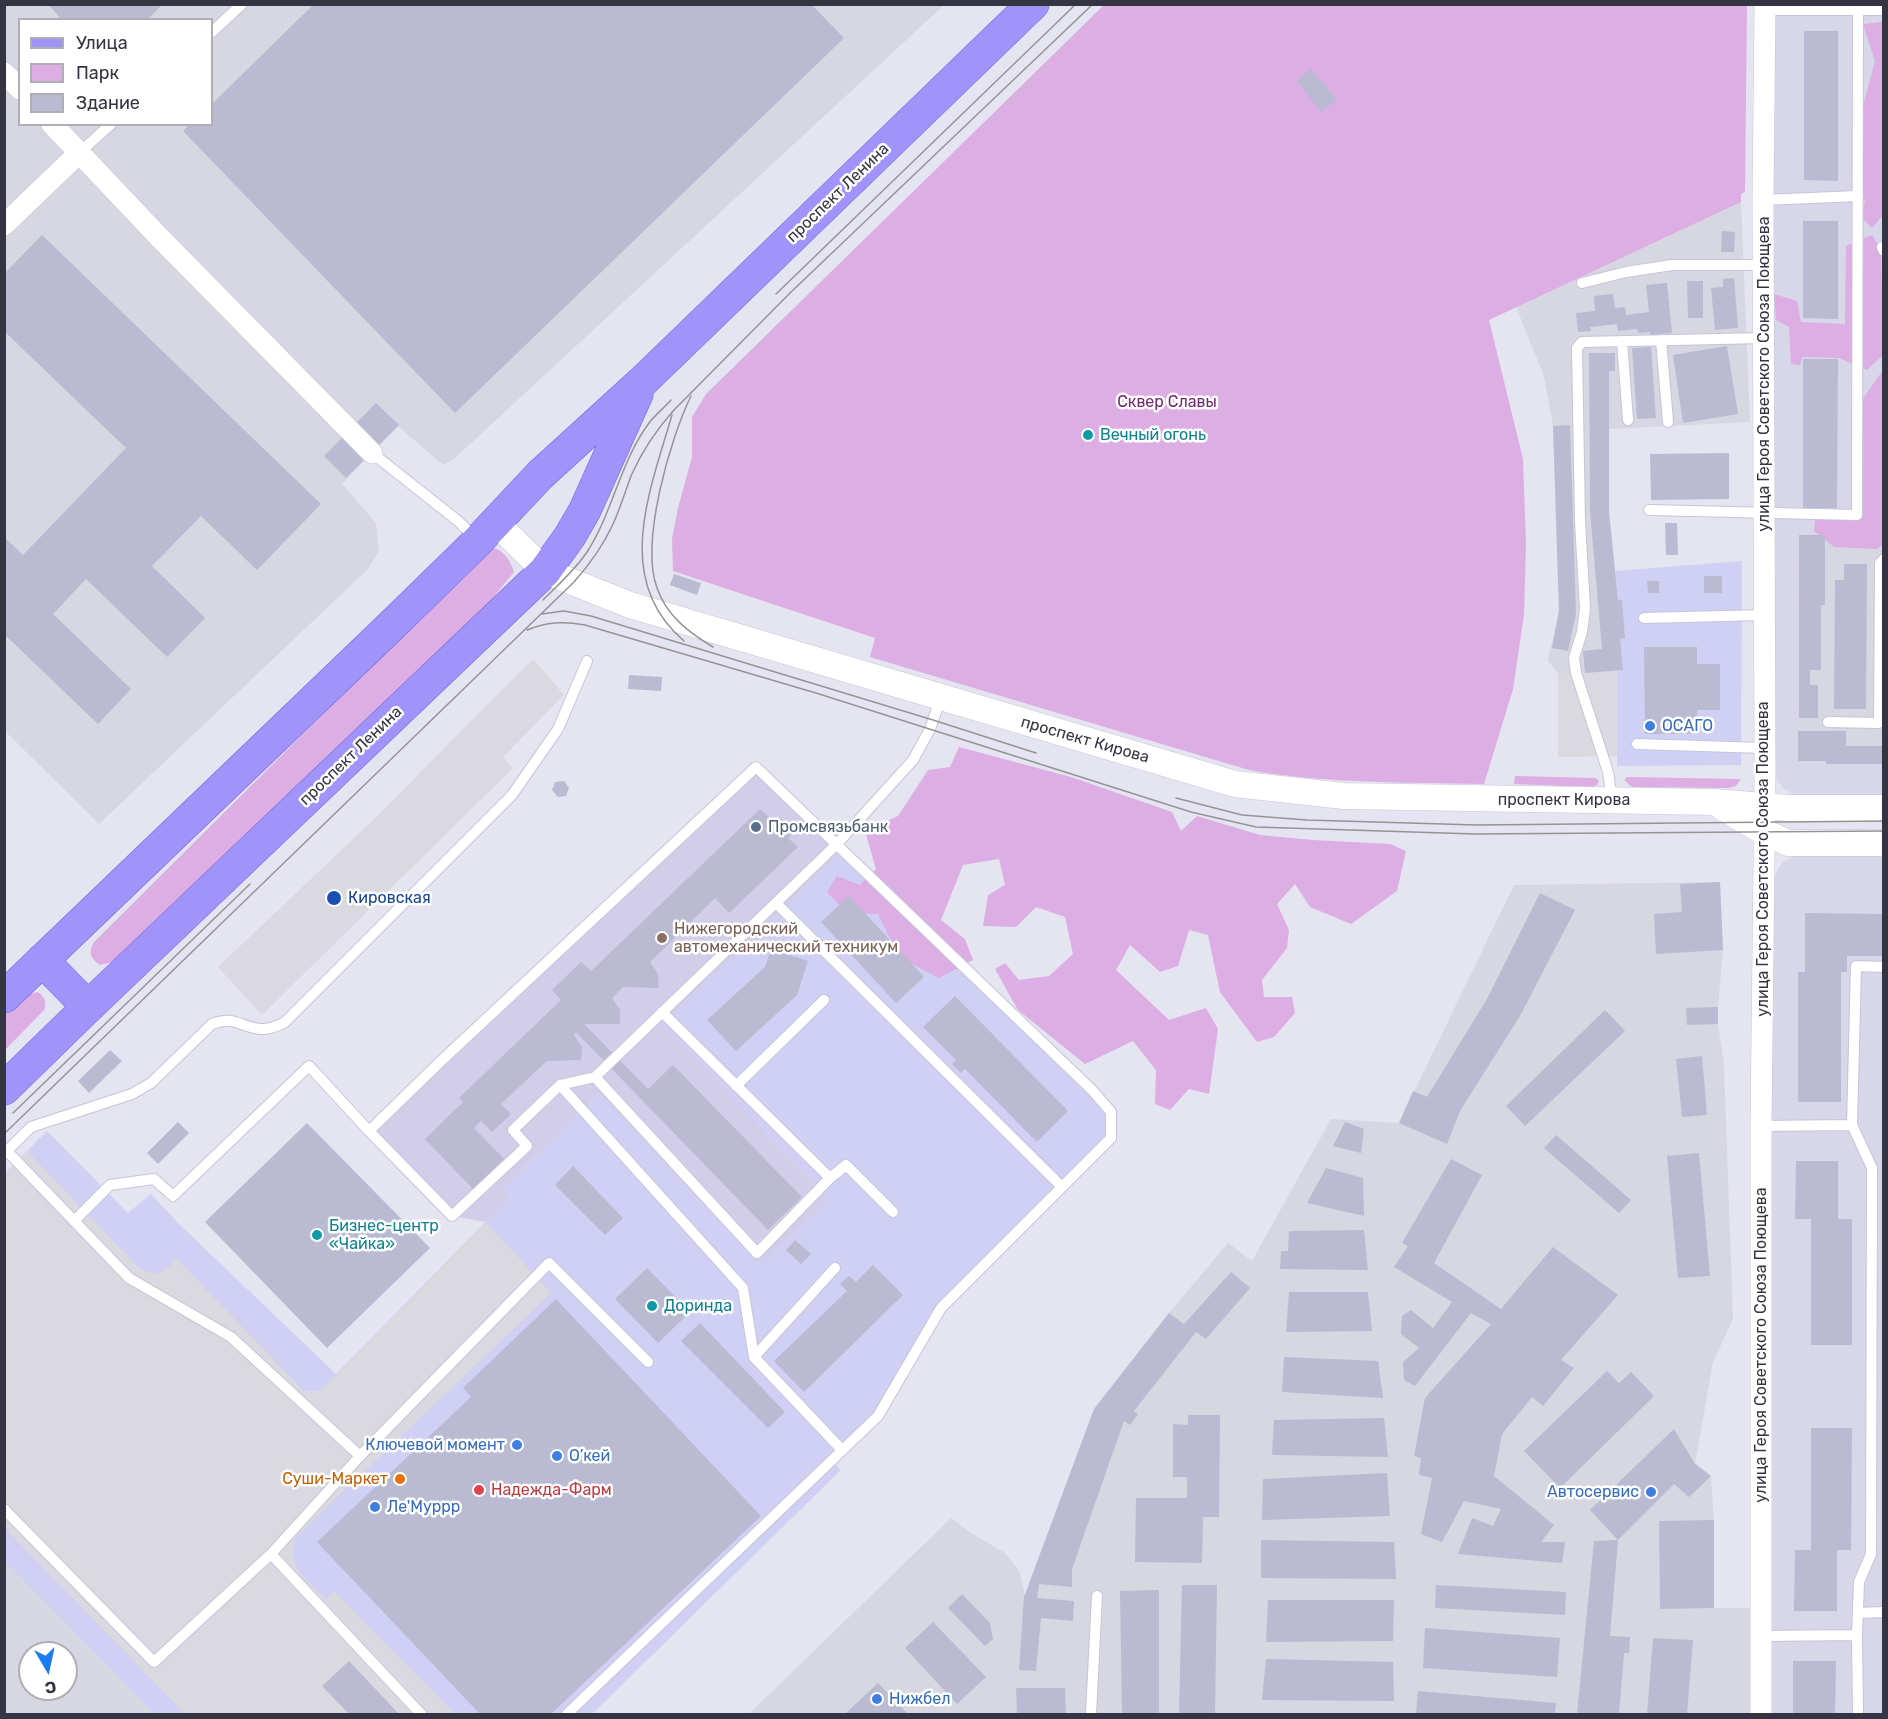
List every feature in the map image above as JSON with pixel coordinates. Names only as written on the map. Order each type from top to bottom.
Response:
[{"type":"main road","name":"проспект Ленина","points":[[4,997],[487,532],[540,476],[642,382],[1033,4]]},
{"type":"main road","name":"проспект Ленина","points":[[4,1089],[545,571],[585,510],[642,382]]},
{"type":"main road","points":[[42,960],[88,1007]]},
{"type":"street","name":"улица Героя Советского Союза Поющева","points":[[1761,1714],[1765,7]]},
{"type":"street","points":[[4,74],[18,87]]},
{"type":"street","points":[[54,126],[159,237],[372,453]]},
{"type":"street","points":[[4,225],[79,153]]},
{"type":"street","name":"проспект Кирова","points":[[487,532],[545,571],[630,605],[1235,783],[1344,796],[1714,802],[1764,819],[1788,843],[1884,843]]},
{"type":"street","points":[[1764,819],[1884,808]]},
{"type":"lane","points":[[213,31],[242,4]]},
{"type":"lane","points":[[1765,7],[1884,10]]},
{"type":"lane","points":[[1649,510],[1857,515],[1858,10]]},
{"type":"lane","points":[[79,153],[109,126]]},
{"type":"lane","points":[[1763,200],[1858,196]]},
{"type":"lane","points":[[1582,283],[1626,272],[1672,265],[1764,265]]},
{"type":"lane","points":[[1612,800],[1608,772],[1576,673],[1574,658],[1582,632],[1585,609],[1580,521],[1577,348],[1582,342],[1764,338]]},
{"type":"lane","points":[[1661,340],[1668,422]]},
{"type":"lane","points":[[1622,341],[1628,420]]},
{"type":"lane","points":[[372,453],[458,521],[487,532]]},
{"type":"lane","points":[[1828,722],[1879,723],[1880,563],[1884,559]]},
{"type":"lane","points":[[1644,618],[1764,615]]},
{"type":"lane","points":[[360,1456],[231,1337],[129,1278],[6,1149],[32,1127],[132,1094],[151,1083],[212,1024],[223,1019],[234,1020],[260,1029],[272,1028],[284,1023],[512,795],[558,729],[587,661]]},
{"type":"lane","points":[[74,1221],[110,1185],[154,1179],[173,1196],[309,1066],[452,1216],[527,1146],[513,1130],[560,1085],[595,1077],[836,845],[913,760],[930,729],[941,696]]},
{"type":"lane","points":[[1637,744],[1764,748]]},
{"type":"lane","points":[[369,1131],[756,767],[1093,1091],[1111,1112],[1111,1138],[941,1308],[879,1416],[567,1714]]},
{"type":"lane","points":[[776,903],[1062,1187]]},
{"type":"lane","points":[[1858,1714],[1859,1582],[1871,1554],[1872,1168],[1852,1125],[1856,966],[1884,967]]},
{"type":"lane","points":[[736,1086],[824,1000]]},
{"type":"lane","points":[[662,1012],[830,1178]]},
{"type":"lane","points":[[595,1077],[757,1253],[830,1178],[846,1165],[893,1212]]},
{"type":"lane","points":[[560,1085],[743,1288],[754,1358],[842,1450]]},
{"type":"lane","points":[[1761,1126],[1852,1125]]},
{"type":"lane","points":[[1872,1168],[1884,1168]]},
{"type":"lane","points":[[4,1509],[154,1662],[271,1554],[360,1456],[549,1263],[648,1362]]},
{"type":"lane","points":[[754,1358],[835,1269]]},
{"type":"lane","points":[[271,1554],[421,1714]]},
{"type":"lane","points":[[1091,1714],[1097,1596]]},
{"type":"lane","points":[[1858,1613],[1884,1612]]},
{"type":"lane","points":[[1761,1636],[1857,1635]]},
{"type":"shaded area","points":[[4,5],[944,5],[454,459],[443,465],[398,426],[342,484],[376,523],[379,551],[368,569],[99,824],[5,731]]},
{"type":"shaded area","points":[[1773,5],[1883,5],[1883,534],[1799,718],[1798,761],[1826,761],[1826,764],[1883,764],[1883,800],[1805,800],[1784,789],[1777,780],[1773,767]]},
{"type":"shaded area","points":[[1741,202],[1750,422],[1609,429],[1609,512],[1618,600],[1622,600],[1625,638],[1620,639],[1623,670],[1558,674],[1548,660],[1559,611],[1553,426],[1544,376],[1516,307]]},
{"type":"shaded area","points":[[1883,534],[1883,764],[1826,764],[1825,761],[1798,761],[1799,535]]},
{"type":"shaded area","points":[[1742,561],[1741,765],[1617,766],[1617,670],[1620,639],[1625,638],[1615,571]]},
{"type":"shaded area","points":[[533,659],[564,695],[503,757],[513,768],[262,1015],[218,967],[371,822]]},
{"type":"shaded area","points":[[1617,670],[1617,756],[1558,757],[1558,674]]},
{"type":"shaded area","name":"Нижегородский автомеханический техникум","points":[[756,767],[843,851],[662,1025],[829,1199],[761,1264],[598,1094],[502,1190],[510,1198],[486,1222],[452,1216],[369,1131]]},
{"type":"shaded area","points":[[843,851],[1111,1112],[1111,1138],[941,1308],[878,1416],[832,1460],[841,1470],[592,1714],[154,1714],[5,1562],[5,1173],[47,1131],[128,1213],[151,1194],[178,1223],[336,1374],[509,1198],[502,1190],[598,1094],[829,1199],[661,1025]]},
{"type":"shaded area","points":[[1795,855],[1883,856],[1883,1714],[1769,1714],[1772,886],[1783,862]]},
{"type":"shaded area","points":[[1720,882],[1723,950],[1718,1024],[1724,1065],[1733,1319],[1713,1362],[1695,1463],[1711,1476],[1714,1520],[1714,1608],[1752,1608],[1752,1714],[749,1714],[951,1518],[1005,1553],[1020,1572],[1025,1596],[1094,1409],[1169,1313],[1228,1243],[1252,1261],[1331,1119],[1399,1123],[1514,885]]},
{"type":"shaded area","points":[[27,1151],[140,1269],[154,1274],[166,1270],[176,1258],[304,1391],[320,1391],[486,1222],[551,1293],[296,1537],[292,1553],[298,1572],[326,1599],[334,1591],[455,1714],[185,1714],[5,1528],[5,1173]]},
{"type":"shaded area","points":[[4,1562],[5,1562],[154,1714],[5,1714]]},
{"type":"green space","name":"Сквер Славы","points":[[1104,5],[1747,5],[1745,192],[1741,194],[1741,202],[1489,320],[1523,459],[1526,544],[1524,615],[1513,689],[1484,784],[1337,780],[1249,770],[870,657],[875,638],[673,571],[672,539],[692,457],[692,417],[706,394]]},
{"type":"green space","points":[[1883,22],[1883,215],[1872,228],[1862,218],[1865,201],[1852,189],[1852,131],[1864,120],[1863,106],[1875,61],[1863,24]]},
{"type":"green space","points":[[1872,235],[1881,249],[1883,355],[1867,370],[1839,358],[1802,357],[1800,365],[1791,364],[1789,327],[1776,320],[1774,294],[1797,301],[1801,322],[1845,324],[1846,246]]},
{"type":"green space","points":[[1883,370],[1883,544],[1877,549],[1834,547],[1814,531],[1815,520],[1854,510],[1853,413]]},
{"type":"green space","points":[[491,547],[506,556],[514,572],[487,605],[117,961],[100,965],[94,960],[91,949],[94,942]]},
{"type":"green space","points":[[959,747],[1071,777],[1172,812],[1181,831],[1197,816],[1260,835],[1390,844],[1406,851],[1397,891],[1351,924],[1310,907],[1295,884],[1277,904],[1289,930],[1287,948],[1262,980],[1264,997],[1292,997],[1295,1013],[1274,1037],[1257,1042],[1220,992],[1208,935],[1189,930],[1178,966],[1160,972],[1130,945],[1116,970],[1169,1020],[1206,1008],[1218,1029],[1209,1094],[1189,1089],[1170,1110],[1155,1104],[1156,1070],[1133,1041],[1085,1064],[1018,1010],[995,969],[1005,963],[1019,980],[1049,976],[1073,954],[1065,917],[1036,907],[1016,927],[983,926],[988,895],[1005,885],[999,859],[963,865],[941,920],[965,939],[973,960],[939,978],[900,958],[878,914],[847,913],[827,892],[837,876],[860,885],[876,869],[865,831],[898,816],[928,770],[950,767]]},
{"type":"green space","points":[[1515,776],[1596,778],[1599,781],[1592,787],[1514,784]]},
{"type":"green space","points":[[1627,777],[1741,779],[1736,786],[1728,788],[1632,787],[1624,780]]},
{"type":"green space","points":[[38,992],[44,999],[45,1009],[5,1050],[5,1014],[23,996]]},
{"type":"building","points":[[48,4],[163,4],[149,18],[60,18]]},
{"type":"building","points":[[314,4],[811,4],[844,38],[455,413],[183,131],[188,126],[213,126],[213,103]]},
{"type":"building","points":[[1804,31],[1838,31],[1838,181],[1804,180]]},
{"type":"building","points":[[1311,69],[1337,100],[1321,112],[1297,81]]},
{"type":"building","points":[[1803,221],[1838,221],[1838,319],[1803,318]]},
{"type":"building","points":[[1722,231],[1735,232],[1734,252],[1721,252]]},
{"type":"building","points":[[42,235],[321,504],[257,570],[201,516],[152,566],[205,618],[167,657],[86,579],[53,614],[131,689],[98,724],[4,634],[4,537],[23,555],[126,448],[4,331],[4,274]]},
{"type":"building","points":[[1734,278],[1738,328],[1715,330],[1711,288],[1723,287],[1723,279]]},
{"type":"building","points":[[1687,281],[1703,281],[1703,318],[1688,318]]},
{"type":"building","points":[[1667,283],[1672,333],[1650,335],[1650,332],[1638,333],[1637,329],[1618,331],[1617,324],[1590,327],[1591,331],[1578,332],[1576,313],[1595,311],[1594,296],[1613,294],[1615,308],[1625,307],[1626,315],[1649,312],[1646,285]]},
{"type":"building","points":[[1727,346],[1738,414],[1683,423],[1673,355]]},
{"type":"building","points":[[1651,347],[1656,418],[1637,419],[1632,348]]},
{"type":"building","points":[[1589,353],[1615,353],[1615,371],[1609,371],[1609,512],[1618,600],[1622,600],[1625,638],[1620,639],[1623,670],[1585,673],[1583,651],[1602,649],[1590,511]]},
{"type":"building","points":[[1803,359],[1838,359],[1837,508],[1803,508]]},
{"type":"building","points":[[376,403],[399,425],[346,478],[324,456]]},
{"type":"building","points":[[1570,425],[1576,614],[1568,651],[1552,648],[1559,611],[1553,426]]},
{"type":"building","points":[[1729,453],[1729,499],[1651,500],[1650,454]]},
{"type":"building","points":[[1665,523],[1677,523],[1678,555],[1666,555]]},
{"type":"building","points":[[1799,535],[1825,535],[1825,605],[1821,605],[1821,670],[1810,670],[1810,685],[1818,685],[1818,718],[1799,718]]},
{"type":"building","points":[[1844,564],[1867,564],[1866,709],[1834,709],[1835,580],[1844,580]]},
{"type":"building","points":[[674,574],[701,583],[697,595],[670,585]]},
{"type":"building","points":[[1704,576],[1722,576],[1722,593],[1704,593]]},
{"type":"building","points":[[1647,581],[1659,581],[1659,593],[1648,593]]},
{"type":"building","points":[[1644,647],[1697,647],[1697,664],[1720,664],[1720,710],[1697,710],[1697,734],[1645,734]]},
{"type":"building","points":[[629,675],[662,677],[661,691],[628,689]]},
{"type":"building","points":[[1798,731],[1846,731],[1846,746],[1884,746],[1884,764],[1826,764],[1826,761],[1798,761]]},
{"type":"building","points":[[564,781],[569,788],[566,796],[558,797],[552,790],[555,782]]},
{"type":"building","points":[[760,809],[774,822],[780,817],[795,832],[788,838],[798,847],[729,913],[715,898],[650,962],[658,974],[659,988],[623,987],[612,998],[620,1010],[620,1024],[584,1024],[648,1089],[673,1065],[802,1197],[768,1230],[576,1032],[574,1035],[582,1047],[581,1060],[547,1061],[501,1104],[511,1114],[492,1132],[481,1121],[474,1128],[504,1159],[473,1189],[425,1139],[463,1102],[459,1098],[561,1000],[552,990],[581,962],[591,971]]},
{"type":"building","points":[[1720,882],[1723,950],[1656,954],[1654,914],[1682,912],[1680,884]]},
{"type":"building","points":[[1540,893],[1575,910],[1520,1016],[1460,1111],[1447,1144],[1399,1123],[1413,1091],[1427,1097],[1487,999]]},
{"type":"building","points":[[849,896],[924,977],[896,1003],[821,922]]},
{"type":"building","points":[[1805,913],[1884,914],[1884,956],[1847,956],[1847,972],[1841,972],[1841,1102],[1798,1102],[1798,972],[1805,972]]},
{"type":"building","points":[[771,949],[808,961],[797,995],[736,1051],[707,1020],[765,967]]},
{"type":"building","points":[[955,996],[1068,1111],[1037,1142],[965,1069],[961,1073],[952,1064],[956,1060],[923,1027]]},
{"type":"building","points":[[1718,1007],[1718,1024],[1687,1025],[1686,1008]]},
{"type":"building","points":[[1605,1010],[1625,1031],[1525,1126],[1506,1106]]},
{"type":"building","points":[[110,1050],[122,1061],[89,1093],[78,1081]]},
{"type":"building","points":[[1702,1056],[1707,1115],[1682,1117],[1676,1059]]},
{"type":"building","points":[[178,1122],[189,1133],[158,1164],[147,1153]]},
{"type":"building","points":[[1345,1122],[1364,1129],[1361,1153],[1333,1146]]},
{"type":"building","name":"Бизнес-центр «Чайка»","points":[[307,1123],[430,1248],[327,1348],[205,1222]]},
{"type":"building","points":[[1556,1135],[1631,1200],[1619,1213],[1544,1148]]},
{"type":"building","points":[[1699,1153],[1710,1276],[1678,1278],[1667,1156]]},
{"type":"building","points":[[1451,1159],[1482,1175],[1434,1263],[1501,1309],[1553,1247],[1618,1295],[1561,1360],[1574,1368],[1543,1406],[1532,1397],[1502,1434],[1494,1476],[1554,1525],[1541,1542],[1565,1542],[1562,1563],[1458,1554],[1472,1518],[1493,1526],[1501,1509],[1464,1501],[1442,1542],[1421,1534],[1432,1478],[1419,1475],[1421,1458],[1414,1456],[1425,1398],[1491,1324],[1471,1313],[1415,1386],[1404,1380],[1403,1362],[1419,1348],[1401,1334],[1402,1316],[1411,1310],[1433,1328],[1452,1302],[1394,1267],[1408,1246],[1402,1243]]},
{"type":"building","points":[[1796,1161],[1838,1161],[1838,1219],[1852,1219],[1852,1345],[1811,1345],[1811,1219],[1795,1219]]},
{"type":"building","points":[[573,1166],[623,1218],[605,1235],[555,1185]]},
{"type":"building","points":[[1326,1168],[1363,1178],[1364,1216],[1307,1203]]},
{"type":"building","points":[[1364,1230],[1368,1270],[1280,1269],[1281,1251],[1288,1251],[1289,1231]]},
{"type":"building","points":[[795,1240],[811,1254],[801,1264],[786,1250]]},
{"type":"building","points":[[873,1265],[903,1295],[804,1392],[774,1361],[847,1291],[840,1284],[849,1276],[856,1282]]},
{"type":"building","name":"Доринда","points":[[647,1268],[690,1312],[658,1343],[615,1299]]},
{"type":"building","points":[[1231,1272],[1250,1288],[1206,1339],[1196,1332],[1134,1411],[1138,1414],[1130,1425],[1124,1421],[1072,1569],[1072,1587],[1039,1584],[1037,1598],[1074,1601],[1073,1621],[1041,1618],[1036,1671],[1019,1670],[1024,1597],[1094,1409],[1169,1313],[1184,1324]]},
{"type":"building","points":[[1289,1292],[1368,1292],[1372,1331],[1286,1332]]},
{"type":"building","name":"О’кей","points":[[556,1299],[761,1516],[551,1714],[480,1714],[317,1542],[471,1397],[463,1388]]},
{"type":"building","points":[[700,1323],[785,1412],[768,1428],[681,1341]]},
{"type":"building","points":[[1284,1357],[1378,1361],[1383,1398],[1282,1392]]},
{"type":"building","points":[[1607,1371],[1619,1383],[1631,1372],[1654,1396],[1560,1488],[1524,1451]]},
{"type":"building","points":[[1188,1415],[1220,1415],[1219,1517],[1203,1517],[1202,1563],[1135,1562],[1136,1498],[1187,1498],[1187,1477],[1173,1477],[1173,1424],[1188,1425]]},
{"type":"building","points":[[1384,1418],[1388,1457],[1272,1455],[1274,1420]]},
{"type":"building","points":[[1811,1428],[1852,1428],[1851,1550],[1837,1550],[1837,1611],[1794,1611],[1795,1550],[1811,1550]]},
{"type":"building","points":[[1674,1429],[1695,1464],[1711,1476],[1689,1497],[1674,1484],[1618,1540],[1590,1510]]},
{"type":"building","points":[[1387,1473],[1390,1516],[1262,1520],[1263,1479]]},
{"type":"building","points":[[1714,1520],[1714,1608],[1660,1609],[1659,1521]]},
{"type":"building","points":[[1261,1540],[1394,1542],[1396,1579],[1261,1578]]},
{"type":"building","points":[[1618,1540],[1610,1636],[1630,1637],[1629,1653],[1624,1653],[1619,1714],[1577,1714],[1594,1541]]},
{"type":"building","points":[[1182,1585],[1217,1585],[1215,1714],[1179,1714]]},
{"type":"building","points":[[1436,1585],[1566,1592],[1565,1615],[1435,1608]]},
{"type":"building","points":[[1159,1590],[1159,1714],[1122,1714],[1120,1591]]},
{"type":"building","points":[[962,1594],[990,1623],[993,1639],[985,1646],[948,1608]]},
{"type":"building","points":[[1268,1600],[1394,1600],[1393,1641],[1266,1642]]},
{"type":"building","points":[[933,1622],[986,1677],[957,1704],[905,1648]]},
{"type":"building","points":[[1425,1628],[1560,1638],[1557,1677],[1423,1668]]},
{"type":"building","points":[[1653,1638],[1693,1640],[1687,1714],[1647,1714]]},
{"type":"building","points":[[1266,1659],[1393,1662],[1394,1701],[1262,1700]]},
{"type":"building","points":[[349,1661],[399,1714],[349,1714],[322,1686]]},
{"type":"building","points":[[1793,1661],[1836,1661],[1835,1714],[1793,1714]]},
{"type":"building","name":"Нижбел","points":[[878,1683],[908,1714],[845,1714]]},
{"type":"building","points":[[1016,1688],[1065,1688],[1066,1714],[1017,1714]]},
{"type":"building","points":[[1418,1691],[1556,1703],[1555,1714],[1416,1714]]},
{"type":"tram line","points":[[776,294],[1076,4]]},
{"type":"tram line","points":[[4,1134],[574,582],[591,562],[605,540],[640,458],[655,433],[674,410],[790,293],[1093,4]]},
{"type":"tram line","points":[[691,396],[674,438],[660,491],[652,545],[653,568],[657,588],[666,607],[687,629],[713,647]]},
{"type":"tram line","points":[[543,600],[587,552],[604,520],[623,470],[639,438],[651,420],[671,400]]},
{"type":"tram line","points":[[672,415],[647,504],[643,534],[643,563],[649,591],[662,617],[684,641]]},
{"type":"tram line","points":[[541,614],[564,611],[591,616],[1036,753]]},
{"type":"tram line","points":[[527,630],[555,623],[585,625],[816,693],[1191,812],[1256,827],[1475,834],[1884,831]]},
{"type":"tram line","points":[[1176,798],[1242,815],[1307,820],[1477,825],[1884,821]]},
{"type":"tram line","points":[[13,1113],[250,884]]},
{"type":"place","name":"Вечный огонь","points":[[1088,435]]},
{"type":"place","name":"ОСАГО","points":[[1650,726]]},
{"type":"place","name":"Промсвязьбанк","points":[[756,827]]},
{"type":"place","name":"Кировская","points":[[334,898]]},
{"type":"place","name":"Нижегородский автомеханический техникум","points":[[662,938]]},
{"type":"place","name":"Бизнес-центр «Чайка»","points":[[317,1235]]},
{"type":"place","name":"Доринда","points":[[652,1306]]},
{"type":"place","name":"Ключевой момент","points":[[517,1445]]},
{"type":"place","name":"О’кей","points":[[557,1456]]},
{"type":"place","name":"Суши-Маркет","points":[[400,1479]]},
{"type":"place","name":"Надежда-Фарм","points":[[479,1490]]},
{"type":"place","name":"Автосервис","points":[[1651,1492]]},
{"type":"place","name":"Ле'Муррр","points":[[375,1507]]},
{"type":"place","name":"Нижбел","points":[[877,1699]]}]
